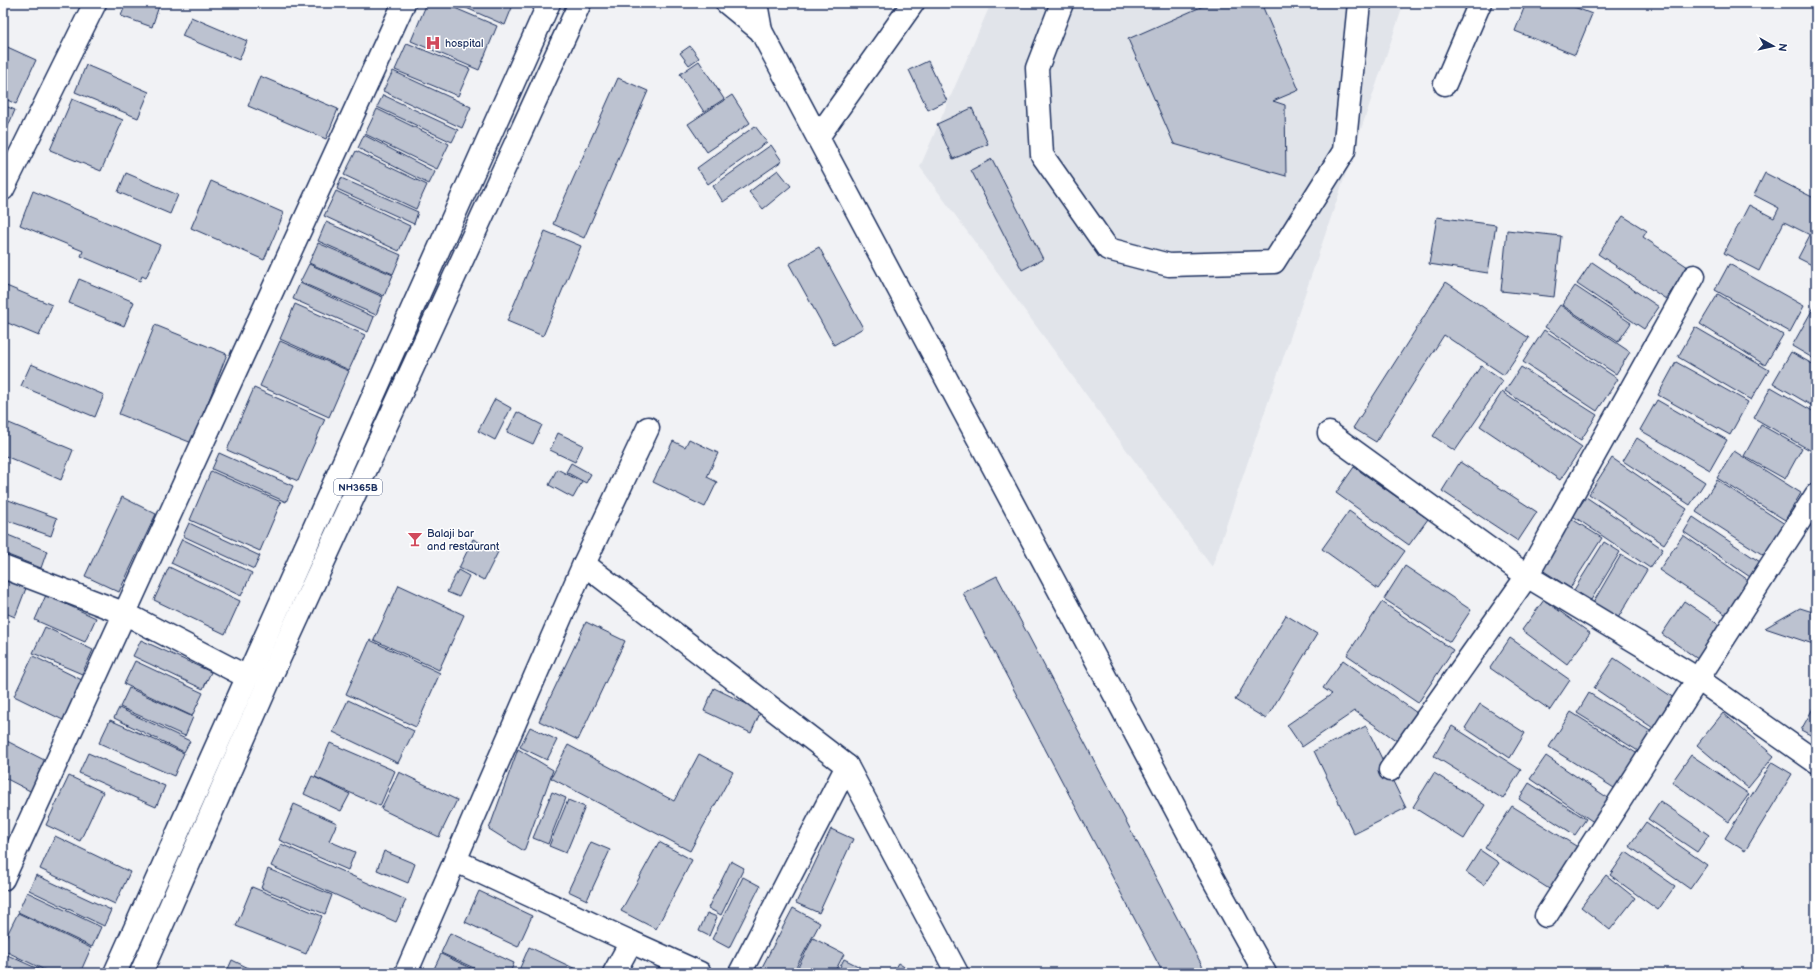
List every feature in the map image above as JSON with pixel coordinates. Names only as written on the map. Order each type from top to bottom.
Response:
[{"type":"main road","points":[[3,189],[95,3]]},
{"type":"main road","points":[[3,879],[126,614],[404,3]]},
{"type":"main road","name":"NH365B","points":[[115,973],[549,3]]},
{"type":"main road","name":"NH365B","points":[[141,973],[274,672],[580,3]]},
{"type":"main road","points":[[727,3],[761,31]]},
{"type":"main road","points":[[756,3],[761,31],[1207,868],[1265,973]]},
{"type":"main road","points":[[818,138],[914,3]]},
{"type":"main road","points":[[1062,3],[1037,68],[1042,154],[1108,249],[1169,265],[1274,262],[1344,151],[1359,3]]},
{"type":"main road","points":[[1445,84],[1480,3]]},
{"type":"main road","points":[[1390,770],[1527,576],[1694,276]]},
{"type":"main road","points":[[406,973],[584,564],[648,428]]},
{"type":"main road","points":[[1329,433],[1527,576],[1698,678],[1816,762]]},
{"type":"main road","points":[[1546,916],[1816,495]]},
{"type":"main road","points":[[584,564],[847,766],[957,973]]},
{"type":"main road","points":[[3,568],[126,614],[247,677]]},
{"type":"main road","points":[[740,973],[847,766]]},
{"type":"main road","points":[[456,861],[700,973]]},
{"type":"main road","points":[[614,973],[631,942]]},
{"type":"shaded area","points":[[991,3],[1404,3],[1212,567],[920,167]]},
{"type":"building","points":[[126,3],[160,3],[152,27],[121,16]]},
{"type":"building","points":[[427,3],[443,3],[497,26],[479,70],[411,41]]},
{"type":"building","points":[[455,3],[510,3],[513,5],[505,25]]},
{"type":"building","points":[[1210,3],[1261,3],[1299,90],[1273,101],[1285,105],[1286,176],[1174,144],[1128,39]]},
{"type":"building","points":[[1526,3],[1564,3],[1592,14],[1575,55],[1515,31]]},
{"type":"building","points":[[191,17],[247,41],[239,60],[182,36]]},
{"type":"building","points":[[407,43],[470,69],[458,96],[395,70]]},
{"type":"building","points":[[3,45],[36,60],[16,104],[3,98]]},
{"type":"building","points":[[690,46],[699,58],[689,65],[680,53]]},
{"type":"building","points":[[699,61],[724,99],[704,112],[680,74]]},
{"type":"building","points":[[928,61],[947,101],[928,110],[909,70]]},
{"type":"building","points":[[86,65],[149,92],[138,118],[75,92]]},
{"type":"building","points":[[393,71],[471,107],[462,128],[383,91]]},
{"type":"building","points":[[260,76],[338,109],[326,139],[248,106]]},
{"type":"building","points":[[618,78],[648,91],[584,238],[553,224]]},
{"type":"building","points":[[383,95],[458,130],[452,142],[377,107]]},
{"type":"building","points":[[732,95],[750,123],[707,152],[688,124]]},
{"type":"building","points":[[72,99],[123,120],[101,171],[50,150]]},
{"type":"building","points":[[3,105],[15,110],[3,138]]},
{"type":"building","points":[[972,108],[988,144],[953,159],[937,124]]},
{"type":"building","points":[[377,109],[449,144],[437,169],[365,134]]},
{"type":"building","points":[[755,126],[767,142],[708,184],[697,168]]},
{"type":"building","points":[[364,135],[435,172],[429,184],[358,148]]},
{"type":"building","points":[[771,145],[782,161],[723,202],[713,186]]},
{"type":"building","points":[[356,151],[427,185],[416,209],[344,175]]},
{"type":"building","points":[[992,159],[1043,259],[1022,270],[971,170]]},
{"type":"building","points":[[778,170],[791,186],[763,209],[749,192]]},
{"type":"building","points":[[126,173],[178,195],[170,214],[118,192]]},
{"type":"building","points":[[1765,173],[1816,199],[1816,267],[1798,258],[1810,235],[1784,222],[1759,271],[1724,253],[1749,205],[1774,218],[1779,208],[1754,195]]},
{"type":"building","points":[[341,178],[418,212],[414,224],[337,189]]},
{"type":"building","points":[[211,181],[284,213],[264,260],[191,228]]},
{"type":"building","points":[[33,191],[160,245],[146,278],[142,276],[140,281],[81,256],[83,251],[20,225]]},
{"type":"building","points":[[336,191],[410,226],[399,251],[324,216]]},
{"type":"building","points":[[1623,216],[1647,231],[1643,237],[1688,267],[1666,299],[1598,254]]},
{"type":"building","points":[[1437,217],[1496,225],[1488,273],[1429,264]]},
{"type":"building","points":[[326,222],[401,255],[393,274],[318,241]]},
{"type":"building","points":[[1507,230],[1561,236],[1554,297],[1501,291]]},
{"type":"building","points":[[545,231],[581,246],[543,336],[507,321]]},
{"type":"building","points":[[318,243],[393,275],[384,296],[309,263]]},
{"type":"building","points":[[819,247],[863,328],[834,345],[789,264]]},
{"type":"building","points":[[1592,262],[1659,307],[1644,329],[1577,284]]},
{"type":"building","points":[[309,264],[383,297],[376,315],[300,282]]},
{"type":"building","points":[[1729,264],[1804,306],[1790,332],[1715,290]]},
{"type":"building","points":[[79,279],[134,302],[124,326],[69,303]]},
{"type":"building","points":[[1446,282],[1529,338],[1504,375],[1444,335],[1376,442],[1353,428]]},
{"type":"building","points":[[300,283],[374,317],[368,332],[293,299]]},
{"type":"building","points":[[4,285],[52,305],[39,336],[3,321]]},
{"type":"building","points":[[1575,286],[1631,323],[1618,342],[1562,305]]},
{"type":"building","points":[[1718,294],[1783,335],[1765,365],[1700,324]]},
{"type":"building","points":[[295,304],[365,335],[349,370],[280,339]]},
{"type":"building","points":[[1560,305],[1630,352],[1616,374],[1545,327]]},
{"type":"building","points":[[1815,305],[1816,306],[1816,360],[1792,346]]},
{"type":"building","points":[[155,325],[227,354],[192,443],[119,414]]},
{"type":"building","points":[[1695,327],[1769,370],[1751,400],[1678,357]]},
{"type":"building","points":[[1544,330],[1618,379],[1597,411],[1523,362]]},
{"type":"building","points":[[280,341],[349,371],[329,417],[260,386]]},
{"type":"building","points":[[1791,352],[1816,366],[1816,408],[1773,383]]},
{"type":"building","points":[[1676,362],[1748,402],[1730,435],[1658,395]]},
{"type":"building","points":[[31,364],[104,395],[95,417],[21,386]]},
{"type":"building","points":[[1481,366],[1503,381],[1455,451],[1433,436]]},
{"type":"building","points":[[1521,367],[1597,415],[1581,440],[1505,391]]},
{"type":"building","points":[[1771,387],[1816,413],[1815,453],[1754,418]]},
{"type":"building","points":[[254,388],[325,419],[298,481],[227,450]]},
{"type":"building","points":[[1502,392],[1582,447],[1560,480],[1480,426]]},
{"type":"building","points":[[495,399],[511,408],[495,440],[478,431]]},
{"type":"building","points":[[1657,400],[1727,440],[1710,470],[1640,430]]},
{"type":"building","points":[[517,412],[542,425],[533,444],[507,432]]},
{"type":"building","points":[[9,423],[73,450],[61,480],[3,455],[3,437]]},
{"type":"building","points":[[1761,425],[1802,448],[1785,479],[1744,456]]},
{"type":"building","points":[[558,433],[583,445],[575,462],[550,450]]},
{"type":"building","points":[[1637,438],[1705,482],[1690,505],[1623,461]]},
{"type":"building","points":[[689,439],[718,453],[707,477],[717,482],[705,507],[653,482],[673,441],[685,447]]},
{"type":"building","points":[[1734,451],[1801,493],[1785,520],[1717,478]]},
{"type":"building","points":[[219,453],[293,486],[286,502],[212,469]]},
{"type":"building","points":[[1612,458],[1687,509],[1664,544],[1589,494]]},
{"type":"building","points":[[1460,462],[1537,512],[1518,541],[1442,491]]},
{"type":"building","points":[[571,463],[591,474],[586,483],[566,472]]},
{"type":"building","points":[[1354,467],[1428,519],[1409,545],[1336,493]]},
{"type":"building","points":[[557,469],[582,482],[573,498],[549,485]]},
{"type":"building","points":[[211,471],[281,502],[260,551],[190,520]]},
{"type":"building","points":[[1717,480],[1788,526],[1768,558],[1696,512]]},
{"type":"building","points":[[122,497],[156,514],[119,592],[85,576]]},
{"type":"building","points":[[1586,497],[1663,549],[1650,568],[1573,516]]},
{"type":"building","points":[[3,498],[57,518],[51,536],[3,519]]},
{"type":"building","points":[[1349,511],[1405,551],[1378,589],[1322,549]]},
{"type":"building","points":[[1567,516],[1602,538],[1570,588],[1536,566]]},
{"type":"building","points":[[1693,517],[1766,566],[1756,581],[1684,532]]},
{"type":"building","points":[[189,523],[260,556],[254,569],[183,536]]},
{"type":"building","points":[[3,533],[47,551],[41,568],[3,553]]},
{"type":"building","points":[[1683,535],[1754,584],[1731,618],[1659,570]]},
{"type":"building","points":[[182,539],[252,573],[241,596],[171,563]]},
{"type":"building","points":[[473,539],[498,552],[484,580],[459,568]]},
{"type":"building","points":[[1604,542],[1620,552],[1591,600],[1574,590]]},
{"type":"building","points":[[1621,555],[1647,570],[1618,618],[1593,603]]},
{"type":"building","points":[[1816,564],[1816,590],[1811,589]]},
{"type":"building","points":[[1405,566],[1471,610],[1450,642],[1384,599]]},
{"type":"building","points":[[169,567],[240,601],[225,634],[154,600]]},
{"type":"building","points":[[458,570],[469,576],[459,597],[447,592]]},
{"type":"building","points":[[3,573],[28,583],[15,617],[3,612]]},
{"type":"building","points":[[997,576],[1206,973],[1163,973],[963,593]]},
{"type":"building","points":[[399,585],[464,615],[439,670],[374,640]]},
{"type":"building","points":[[46,595],[96,618],[85,642],[35,620]]},
{"type":"building","points":[[1544,600],[1590,633],[1567,664],[1522,630]]},
{"type":"building","points":[[1684,601],[1725,629],[1702,662],[1662,634]]},
{"type":"building","points":[[1382,602],[1453,650],[1418,703],[1347,655]]},
{"type":"building","points":[[1800,608],[1816,613],[1816,645],[1765,628]]},
{"type":"building","points":[[1286,615],[1317,634],[1266,719],[1235,700]]},
{"type":"building","points":[[586,622],[625,641],[578,740],[539,721]]},
{"type":"building","points":[[45,627],[93,650],[82,674],[33,653]]},
{"type":"building","points":[[1510,638],[1570,680],[1550,710],[1490,668]]},
{"type":"building","points":[[141,640],[211,672],[203,689],[133,656]]},
{"type":"building","points":[[370,640],[440,673],[416,727],[346,694]]},
{"type":"building","points":[[33,656],[88,683],[69,723],[14,696]]},
{"type":"building","points":[[1614,658],[1674,698],[1653,728],[1594,688]]},
{"type":"building","points":[[1343,660],[1417,713],[1397,741],[1355,711],[1302,747],[1287,725],[1332,694],[1323,688]]},
{"type":"building","points":[[135,661],[203,693],[192,716],[124,684]]},
{"type":"building","points":[[129,688],[193,717],[185,736],[120,707]]},
{"type":"building","points":[[714,688],[761,711],[751,733],[704,711]]},
{"type":"building","points":[[1589,693],[1655,734],[1643,754],[1577,713]]},
{"type":"building","points":[[348,700],[414,731],[398,763],[333,732]]},
{"type":"building","points":[[1816,703],[1816,738],[1801,730]]},
{"type":"building","points":[[1480,704],[1525,733],[1510,758],[1465,728]]},
{"type":"building","points":[[119,708],[190,741],[184,752],[114,718]]},
{"type":"building","points":[[1571,712],[1644,758],[1622,793],[1549,747]]},
{"type":"building","points":[[1723,713],[1774,756],[1748,788],[1697,745]]},
{"type":"building","points":[[110,720],[184,753],[174,776],[99,743]]},
{"type":"building","points":[[1366,726],[1406,808],[1354,834],[1314,751]]},
{"type":"building","points":[[1452,726],[1521,770],[1503,799],[1434,756]]},
{"type":"building","points":[[530,727],[557,740],[547,760],[520,747]]},
{"type":"building","points":[[3,739],[50,763],[34,793],[3,777]]},
{"type":"building","points":[[330,743],[395,771],[380,806],[315,777]]},
{"type":"building","points":[[568,745],[674,801],[699,754],[733,772],[690,851],[551,778]]},
{"type":"building","points":[[518,749],[553,770],[524,851],[489,829]]},
{"type":"building","points":[[88,753],[165,786],[156,807],[79,773]]},
{"type":"building","points":[[1691,755],[1749,794],[1729,822],[1672,782]]},
{"type":"building","points":[[1546,756],[1611,800],[1595,823],[1530,779]]},
{"type":"building","points":[[1772,762],[1792,774],[1745,851],[1725,838]]},
{"type":"building","points":[[399,772],[457,800],[439,837],[381,809]]},
{"type":"building","points":[[1434,773],[1485,805],[1464,839],[1413,807]]},
{"type":"building","points":[[69,776],[103,792],[80,841],[46,825]]},
{"type":"building","points":[[312,776],[350,794],[341,811],[304,794]]},
{"type":"building","points":[[1529,783],[1586,819],[1575,835],[1519,799]]},
{"type":"building","points":[[552,792],[566,798],[548,844],[533,838]]},
{"type":"building","points":[[568,800],[585,807],[566,853],[549,846]]},
{"type":"building","points":[[1660,801],[1709,835],[1697,852],[1648,819]]},
{"type":"building","points":[[294,804],[337,823],[329,841],[355,852],[348,870],[279,840]]},
{"type":"building","points":[[1512,806],[1584,851],[1557,894],[1485,848]]},
{"type":"building","points":[[1646,822],[1707,865],[1690,889],[1629,846]]},
{"type":"building","points":[[831,829],[853,839],[819,913],[796,903]]},
{"type":"building","points":[[55,836],[130,872],[115,904],[40,869]]},
{"type":"building","points":[[591,842],[610,850],[587,900],[568,891]]},
{"type":"building","points":[[659,842],[692,860],[656,929],[621,911]]},
{"type":"building","points":[[281,844],[406,900],[396,922],[271,866]]},
{"type":"building","points":[[1480,850],[1499,863],[1484,885],[1466,872]]},
{"type":"building","points":[[384,851],[415,864],[408,883],[377,870]]},
{"type":"building","points":[[1626,852],[1675,886],[1658,910],[1610,875]]},
{"type":"building","points":[[731,861],[744,868],[721,915],[708,908]]},
{"type":"building","points":[[268,869],[332,895],[325,914],[261,888]]},
{"type":"building","points":[[36,875],[111,910],[104,926],[29,890]]},
{"type":"building","points":[[1606,875],[1635,898],[1610,930],[1581,907]]},
{"type":"building","points":[[743,877],[760,886],[729,948],[712,939]]},
{"type":"building","points":[[252,887],[322,916],[306,954],[236,926]]},
{"type":"building","points":[[479,891],[532,916],[518,947],[465,922]]},
{"type":"building","points":[[27,892],[101,927],[92,947],[18,912]]},
{"type":"building","points":[[793,908],[820,923],[793,973],[769,973],[761,969]]},
{"type":"building","points":[[18,913],[91,948],[80,973],[51,973],[3,950],[3,943]]},
{"type":"building","points":[[707,913],[717,917],[709,936],[699,931]]},
{"type":"building","points":[[450,933],[514,963],[510,973],[485,973],[441,953]]},
{"type":"building","points":[[813,938],[844,954],[834,973],[795,973]]},
{"type":"building","points":[[529,947],[584,973],[526,973],[519,970]]},
{"type":"building","points":[[3,953],[47,973],[5,973],[3,972]]},
{"type":"building","points":[[441,954],[481,973],[432,973]]},
{"type":"building","points":[[844,959],[860,967],[857,973],[837,973]]},
{"type":"building","points":[[232,960],[259,973],[235,973],[228,969]]},
{"type":"building","points":[[898,963],[914,973],[892,973]]},
{"type":"place","name":"hospital","points":[[433,43]]},
{"type":"place","name":"Balaji bar and restaurant","points":[[415,539]]}]
